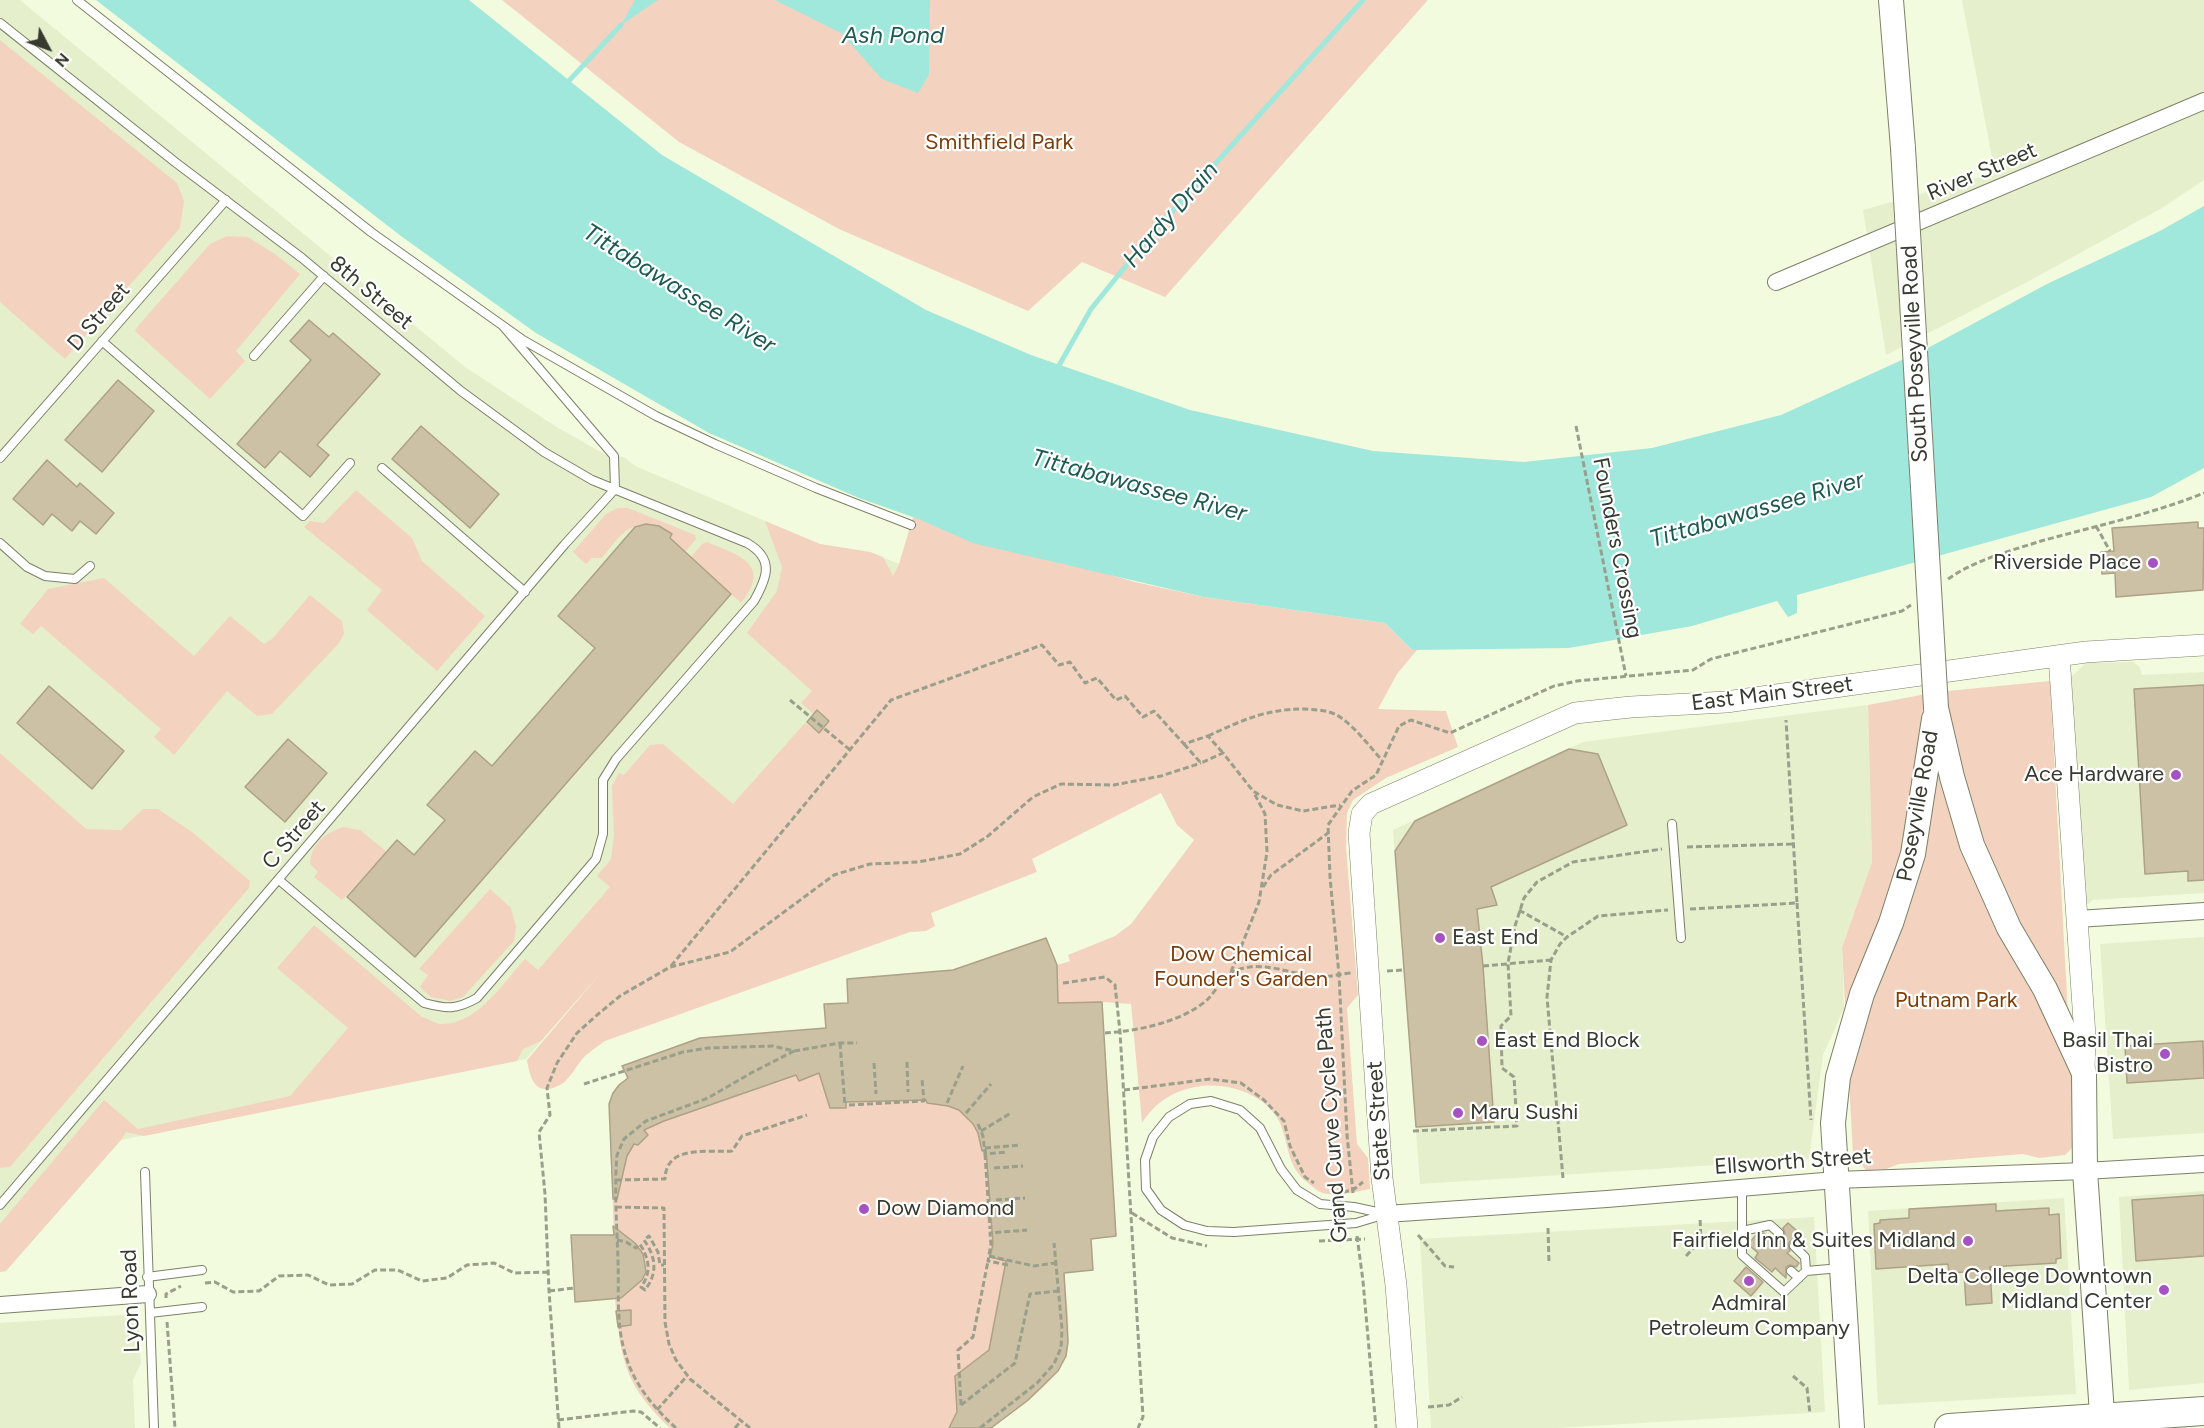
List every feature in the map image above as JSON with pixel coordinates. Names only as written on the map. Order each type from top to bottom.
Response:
[{"type":"highway","points":[[1949,1428],[2103,1423],[2204,1411]]},
{"type":"main road","name":"South Poseyville Road","points":[[1891,0],[1903,148],[1936,708]]},
{"type":"main road","name":"Poseyville Road","points":[[1936,708],[1952,777],[1972,845],[2009,928],[2045,989],[2084,1073]]},
{"type":"main road","name":"Poseyville Road","points":[[1852,1428],[1833,1123],[1838,1077],[1862,994],[1891,923],[1913,854],[1936,708]]},
{"type":"main road","points":[[2084,1073],[2085,1171],[2103,1423]]},
{"type":"street","name":"River Street","points":[[1776,282],[2204,101]]},
{"type":"street","name":"East Main Street","points":[[1362,814],[1371,804],[1575,713],[1631,707],[1726,702],[2086,652],[2204,645]]},
{"type":"street","points":[[2059,656],[2085,1036],[2084,1073]]},
{"type":"street","name":"State Street","points":[[1362,814],[1359,833],[1382,1178],[1401,1334],[1407,1428]]},
{"type":"street","points":[[2077,919],[2204,911]]},
{"type":"street","name":"Ellsworth Street","points":[[1386,1214],[1836,1180],[2085,1171],[2204,1164]]},
{"type":"street","points":[[0,1305],[148,1294]]},
{"type":"lane","points":[[77,0],[371,232],[523,340],[656,416],[816,488],[911,525]]},
{"type":"lane","name":"8th Street","points":[[0,23],[324,276],[461,391],[514,431],[592,480],[747,543],[758,549],[766,564],[765,581],[754,601],[616,759],[603,780],[601,803],[603,834],[596,859],[477,998],[461,1008],[443,1008],[424,1003],[279,880]]},
{"type":"lane","name":"D Street","points":[[0,458],[226,201]]},
{"type":"lane","points":[[254,356],[324,276]]},
{"type":"lane","points":[[503,326],[614,456],[615,489]]},
{"type":"lane","points":[[102,341],[303,516],[350,463]]},
{"type":"lane","points":[[382,468],[525,592]]},
{"type":"lane","name":"C Street","points":[[0,1205],[615,489]]},
{"type":"lane","points":[[0,543],[27,567],[45,576],[75,579],[90,567]]},
{"type":"lane","points":[[1671,824],[1681,938]]},
{"type":"lane","points":[[1211,1101],[1240,1110],[1260,1128],[1281,1169],[1297,1190],[1320,1204],[1354,1207],[1386,1214],[1356,1223],[1234,1232],[1207,1231],[1184,1225],[1161,1210],[1146,1189],[1145,1160],[1153,1137],[1169,1117],[1190,1104],[1211,1101]]},
{"type":"lane","name":"Lyon Road","points":[[145,1172],[154,1428]]},
{"type":"lane","points":[[1742,1188],[1744,1228],[1742,1255],[1784,1292],[1806,1271],[1842,1268]]},
{"type":"lane","points":[[1744,1228],[1770,1225],[1779,1233]]},
{"type":"lane","points":[[1744,1228],[1754,1237]]},
{"type":"lane","points":[[1794,1246],[1805,1257],[1806,1271]]},
{"type":"lane","points":[[147,1276],[202,1270]]},
{"type":"lane","points":[[1791,1271],[1799,1278]]},
{"type":"lane","points":[[150,1313],[202,1308]]},
{"type":"path","name":"Founders Crossing","points":[[1576,426],[1626,676]]},
{"type":"path","points":[[1940,584],[1959,571],[2005,552],[2151,511],[2204,493]]},
{"type":"path","points":[[2096,526],[2110,551]]},
{"type":"path","name":"Grand Curve Cycle Path","points":[[1354,1207],[1328,825],[1352,791],[1376,775],[1399,726],[1411,720],[1450,733],[1554,686],[1577,681],[1693,670],[1711,659],[1902,611],[1912,604]]},
{"type":"path","points":[[670,967],[891,700],[1042,645],[1059,665],[1070,662],[1085,683],[1097,678],[1116,700],[1125,696],[1143,717],[1154,711],[1200,763]]},
{"type":"path","points":[[790,700],[850,750]]},
{"type":"path","points":[[1184,744],[1253,716],[1282,709],[1320,710],[1340,717],[1382,760]]},
{"type":"path","points":[[1786,720],[1812,1127]]},
{"type":"path","points":[[1105,1033],[1120,1032],[1179,1018],[1207,999],[1231,972],[1259,902],[1267,852],[1265,814],[1253,791],[1208,736]]},
{"type":"path","points":[[559,1428],[549,1291],[545,1194],[539,1132],[550,1115],[547,1088],[557,1063],[577,1033],[620,996],[670,967],[730,952],[834,875],[870,864],[918,862],[960,854],[988,836],[1033,797],[1060,784],[1114,786],[1161,776],[1223,753]]},
{"type":"path","points":[[1253,791],[1277,805],[1303,811],[1341,805]]},
{"type":"path","points":[[1262,888],[1271,875],[1328,833]]},
{"type":"path","points":[[1413,1131],[1517,1126],[1514,1077],[1503,1068],[1501,1026],[1511,1016],[1508,963],[1519,910],[1524,898],[1537,882],[1573,862],[1673,848],[1794,844]]},
{"type":"path","points":[[1563,1178],[1547,997],[1551,960],[1560,944],[1598,916],[1797,903]]},
{"type":"path","points":[[1519,910],[1567,937]]},
{"type":"path","points":[[1483,966],[1551,960]]},
{"type":"path","points":[[1231,972],[1253,967],[1286,969],[1316,977],[1353,973]]},
{"type":"path","points":[[1383,971],[1403,970]]},
{"type":"path","points":[[1063,982],[1105,977],[1114,985],[1120,1032],[1143,1417],[1138,1428]]},
{"type":"path","points":[[676,1428],[646,1396],[634,1376],[625,1353],[618,1287],[616,1155],[624,1139],[646,1120],[708,1098],[794,1052],[840,1043],[857,1043]]},
{"type":"path","points":[[840,1043],[847,1105],[924,1101],[922,1079]]},
{"type":"path","points":[[584,1084],[683,1052],[708,1048],[773,1046],[794,1052]]},
{"type":"path","points":[[907,1062],[908,1092]]},
{"type":"path","points":[[874,1063],[876,1094]]},
{"type":"path","points":[[947,1103],[963,1066]]},
{"type":"path","points":[[966,1113],[991,1084]]},
{"type":"path","points":[[981,1131],[1011,1113]]},
{"type":"path","points":[[616,1180],[665,1179],[665,1170],[674,1157],[682,1154],[732,1152],[742,1136],[807,1115]]},
{"type":"path","points":[[978,1124],[985,1148],[990,1229]]},
{"type":"path","points":[[985,1148],[1021,1145]]},
{"type":"path","points":[[985,1154],[1006,1152]]},
{"type":"path","points":[[994,1168],[1023,1166]]},
{"type":"path","points":[[996,1200],[1025,1198]]},
{"type":"path","points":[[616,1207],[664,1208],[665,1322],[669,1344],[687,1376],[750,1428]]},
{"type":"path","points":[[1686,1256],[1701,1240],[1700,1217]]},
{"type":"path","name":"Grand Curve Cycle Path","points":[[1356,1223],[1376,1428]]},
{"type":"path","points":[[1548,1228],[1549,1263]]},
{"type":"path","points":[[1027,1230],[990,1233],[991,1244],[973,1337],[958,1350],[961,1405],[1015,1364],[1030,1294],[1058,1291]]},
{"type":"path","points":[[1418,1235],[1445,1266],[1455,1267]]},
{"type":"path","points":[[617,1240],[636,1248],[640,1244],[646,1254],[649,1263],[648,1274],[641,1287],[645,1290],[654,1276],[655,1263],[653,1254],[644,1240],[649,1236],[658,1252],[660,1265],[664,1265]]},
{"type":"path","points":[[980,1428],[1037,1383],[1054,1364],[1061,1348],[1054,1243]]},
{"type":"path","points":[[989,1256],[1034,1266],[1056,1263]]},
{"type":"path","points":[[988,1261],[1008,1265]]},
{"type":"path","points":[[196,1283],[214,1282],[233,1292],[259,1291],[279,1276],[308,1275],[329,1285],[352,1284],[375,1270],[398,1270],[422,1281],[447,1278],[467,1265],[494,1263],[514,1273],[548,1272]]},
{"type":"path","points":[[176,1428],[166,1294],[187,1283]]},
{"type":"path","points":[[612,1287],[618,1287]]},
{"type":"path","points":[[549,1291],[574,1288]]},
{"type":"path","points":[[657,1410],[687,1376]]},
{"type":"path","points":[[1793,1376],[1808,1388],[1810,1414]]},
{"type":"path","points":[[1428,1407],[1449,1405],[1462,1397]]},
{"type":"path","points":[[558,1420],[641,1412],[660,1428]]},
{"type":"path","points":[[735,1428],[740,1422]]},
{"type":"shaded area","points":[[0,0],[20,0],[465,367],[555,426],[606,455],[624,457],[635,466],[820,544],[870,552],[899,564],[826,713],[829,721],[696,861],[526,1059],[121,1140],[6,1271],[0,1272]]},
{"type":"shaded area","points":[[1962,0],[2204,0],[2204,180],[2162,208],[2029,281],[1886,355],[1863,210],[1995,173]]},
{"type":"shaded area","points":[[2133,662],[2139,666],[2142,675],[2204,672],[2204,893],[2093,900],[2088,904],[2083,903],[2071,677],[2086,663]]},
{"type":"shaded area","points":[[1868,705],[1872,862],[1842,946],[1844,1008],[1823,1055],[1809,1159],[1420,1184],[1393,830],[1583,742]]},
{"type":"shaded area","points":[[2204,937],[2204,1133],[2113,1139],[2100,944]]},
{"type":"shaded area","name":"Delta College Downtown Midland Center","points":[[2204,1191],[2204,1383],[2129,1390],[2119,1197]]},
{"type":"shaded area","points":[[2064,1198],[2076,1394],[1878,1405],[1868,1211]]},
{"type":"shaded area","points":[[1814,1217],[1825,1412],[1556,1428],[1431,1428],[1420,1239]]},
{"type":"shaded area","points":[[122,1315],[132,1319],[139,1330],[141,1363],[133,1380],[135,1428],[0,1428],[0,1323]]},
{"type":"green space","name":"Smithfield Park","points":[[502,0],[1428,0],[1165,297],[1082,262],[1028,311],[839,229],[679,142]]},
{"type":"green space","points":[[0,40],[177,183],[184,201],[180,228],[65,359],[0,302]]},
{"type":"green space","points":[[227,236],[248,237],[275,254],[300,274],[236,351],[245,361],[210,399],[135,331],[210,244]]},
{"type":"green space","points":[[356,490],[412,538],[422,561],[485,616],[437,671],[367,610],[382,590],[304,527],[310,521],[324,523]]},
{"type":"green space","points":[[618,508],[628,508],[695,535],[696,539],[685,552],[670,538],[672,534],[660,528],[640,525],[617,539],[602,558],[592,558],[586,564],[573,552],[606,514]]},
{"type":"green space","name":"Dow Chemical Founder's Garden","points":[[913,517],[1135,582],[1204,597],[1385,623],[1412,650],[1417,650],[1397,674],[1378,709],[1446,711],[1458,747],[1386,778],[1353,800],[1347,813],[1346,847],[1358,995],[1347,1008],[1357,1144],[1368,1158],[1370,1189],[1338,1194],[1320,1192],[1296,1170],[1280,1123],[1274,1113],[1257,1098],[1236,1089],[1202,1086],[1175,1093],[1160,1102],[1142,1123],[1131,1004],[1102,1002],[1116,1236],[1091,1239],[1093,1270],[1064,1273],[1068,1344],[1065,1357],[1058,1370],[1038,1392],[991,1428],[670,1428],[643,1398],[628,1370],[620,1339],[615,1299],[575,1302],[571,1235],[614,1235],[609,1104],[616,1090],[627,1079],[625,1071],[800,1030],[825,1028],[824,1004],[848,1003],[847,979],[966,969],[1046,938],[1057,965],[1070,961],[1068,955],[1115,936],[1131,924],[1194,840],[1177,825],[1161,793],[1032,859],[1037,872],[931,913],[935,926],[926,931],[910,932],[605,1041],[585,1056],[564,1083],[552,1088],[539,1088],[535,1084],[527,1060],[600,974],[541,1041],[523,1049],[517,1061],[144,1136],[126,1132],[6,1271],[0,1272],[0,1224],[104,1100],[138,1129],[290,1096],[348,1028],[277,968],[314,925],[422,1017],[440,1024],[453,1023],[477,1011],[498,991],[525,959],[538,970],[610,887],[597,876],[611,859],[614,835],[612,786],[619,773],[624,775],[650,745],[663,744],[733,804],[805,723],[819,732],[829,721],[817,710],[814,714],[801,703],[812,691],[747,633],[777,591],[782,567],[765,521],[820,544],[870,552],[883,557],[893,576],[899,564]]},
{"type":"green space","points":[[707,542],[740,557],[748,563],[752,570],[754,579],[741,603],[691,557],[702,544]]},
{"type":"green space","points":[[104,578],[194,656],[230,616],[264,644],[272,639],[310,595],[342,621],[344,634],[339,643],[272,714],[257,716],[227,691],[174,755],[154,737],[161,729],[41,626],[33,634],[20,624],[48,589]]},
{"type":"green space","name":"Putnam Park","points":[[2050,681],[2075,1145],[2065,1155],[2039,1158],[2023,1154],[1899,1164],[1886,1169],[1866,1170],[1853,1155],[1842,947],[1872,862],[1868,705],[1937,692]]},
{"type":"green space","points":[[0,753],[86,829],[121,830],[143,809],[158,809],[192,832],[250,881],[249,888],[10,1167],[0,1168]]},
{"type":"green space","points":[[343,827],[360,830],[387,852],[342,900],[314,877],[318,872],[310,864],[313,851],[320,840],[330,832]]},
{"type":"green space","points":[[490,889],[511,908],[516,927],[514,941],[463,997],[450,1001],[431,997],[420,987],[428,975],[419,969]]},
{"type":"water","name":"Tittabawassee River","points":[[96,0],[469,0],[662,155],[926,310],[1031,355],[1190,410],[1373,451],[1524,462],[1652,448],[1781,415],[1926,349],[2047,284],[2160,231],[2204,206],[2204,468],[2151,497],[1797,595],[1797,613],[1788,617],[1777,601],[1692,626],[1569,648],[1412,650],[1385,623],[1204,597],[973,543],[921,520],[859,498],[709,433],[536,333],[401,236]]},
{"type":"water","points":[[635,0],[658,0],[621,25]]},
{"type":"water","name":"Ash Pond","points":[[775,0],[930,0],[929,75],[918,93],[882,79],[841,33]]},
{"type":"building","points":[[309,320],[329,337],[333,333],[380,374],[317,445],[329,455],[310,477],[280,451],[265,468],[237,444],[311,360],[290,341]]},
{"type":"building","points":[[118,380],[154,411],[102,472],[65,440]]},
{"type":"building","points":[[421,426],[499,494],[470,528],[392,459]]},
{"type":"building","points":[[47,460],[77,487],[80,483],[114,513],[96,534],[80,521],[72,531],[52,514],[43,525],[13,499]]},
{"type":"building","name":"Riverside Place","points":[[2198,522],[2198,528],[2204,528],[2203,590],[2116,597],[2115,573],[2102,574],[2101,552],[2114,551],[2112,528]]},
{"type":"building","points":[[646,524],[659,526],[672,534],[670,538],[731,594],[415,957],[347,897],[397,840],[414,855],[445,820],[427,805],[475,751],[492,766],[595,648],[558,616],[635,527]]},
{"type":"building","points":[[2204,685],[2204,880],[2188,881],[2188,871],[2145,874],[2134,689]]},
{"type":"building","points":[[49,686],[124,751],[92,789],[17,723]]},
{"type":"building","points":[[817,710],[829,721],[819,733],[807,722]]},
{"type":"building","points":[[288,739],[327,773],[285,822],[245,787]]},
{"type":"building","name":"East End","points":[[1569,749],[1598,754],[1627,825],[1491,887],[1497,905],[1477,909],[1494,1122],[1416,1127],[1395,851],[1415,821]]},
{"type":"building","name":"Dow Diamond","points":[[1046,938],[1057,965],[1058,1003],[1102,1002],[1116,1236],[1091,1239],[1093,1270],[1064,1273],[1068,1342],[1066,1356],[1058,1371],[1027,1401],[991,1428],[949,1428],[957,1412],[955,1376],[989,1350],[1006,1261],[990,1257],[993,1244],[986,1149],[982,1151],[978,1133],[973,1124],[959,1110],[927,1103],[926,1100],[846,1102],[846,1108],[830,1108],[819,1073],[799,1081],[796,1075],[644,1130],[648,1135],[638,1145],[634,1144],[627,1156],[617,1199],[613,1199],[609,1104],[613,1093],[628,1078],[622,1066],[700,1038],[826,1028],[824,1004],[848,1003],[847,979],[953,970]]},
{"type":"building","name":"Basil Thai Bistro","points":[[2203,1041],[2204,1078],[2127,1083],[2125,1046]]},
{"type":"building","name":"Delta College Downtown Midland Center","points":[[2204,1195],[2204,1256],[2136,1261],[2132,1200]]},
{"type":"building","name":"Fairfield Inn & Suites Midland","points":[[1996,1204],[1996,1211],[2049,1208],[2049,1215],[2059,1214],[2061,1258],[2056,1259],[2056,1263],[1990,1267],[1992,1303],[1966,1305],[1964,1272],[1949,1273],[1948,1264],[1876,1269],[1874,1224],[1880,1223],[1880,1220],[1909,1218],[1909,1209]]},
{"type":"building","points":[[1788,1223],[1803,1236],[1798,1241],[1792,1240],[1788,1244],[1790,1251],[1787,1253],[1799,1263],[1796,1267],[1790,1265],[1786,1267],[1786,1278],[1775,1268],[1772,1272],[1755,1258],[1758,1253],[1748,1244],[1757,1234],[1764,1233],[1772,1241],[1775,1238],[1782,1239],[1785,1234],[1783,1228]]},
{"type":"building","points":[[613,1226],[635,1243],[643,1254],[646,1272],[642,1280],[621,1298],[575,1302],[571,1235],[614,1235]]},
{"type":"building","points":[[1746,1267],[1763,1282],[1751,1296],[1734,1281]]},
{"type":"building","points":[[631,1310],[631,1325],[618,1327],[616,1311]]},
{"type":"waterway","name":"Hardy Drain","points":[[1057,369],[1091,309],[1150,236],[1363,0]]},
{"type":"waterway","points":[[565,85],[621,25]]},
{"type":"place","name":"Riverside Place","points":[[2153,563]]},
{"type":"place","name":"Ace Hardware","points":[[2176,775]]},
{"type":"place","name":"East End","points":[[1440,938]]},
{"type":"place","name":"East End Block","points":[[1482,1041]]},
{"type":"place","name":"Basil Thai Bistro","points":[[2165,1054]]},
{"type":"place","name":"Maru Sushi","points":[[1458,1113]]},
{"type":"place","name":"Dow Diamond","points":[[864,1209]]},
{"type":"place","name":"Fairfield Inn & Suites Midland","points":[[1968,1241]]},
{"type":"place","name":"Admiral Petroleum Company","points":[[1749,1281]]},
{"type":"place","name":"Delta College Downtown Midland Center","points":[[2164,1290]]}]
